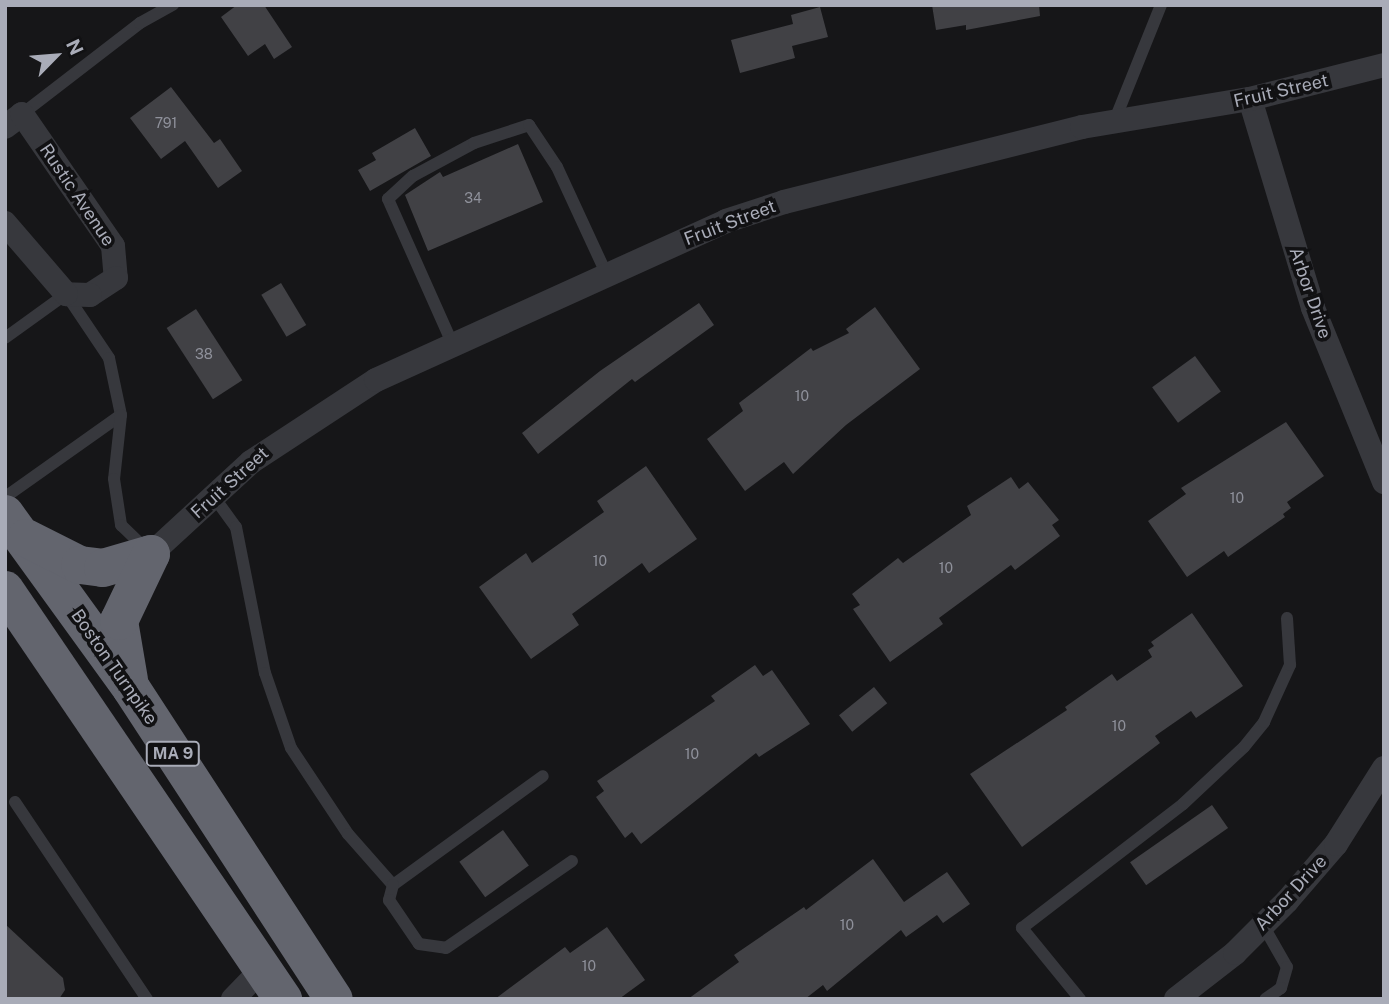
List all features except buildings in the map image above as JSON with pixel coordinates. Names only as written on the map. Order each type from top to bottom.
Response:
[{"type":"highway","points":[[12,524],[42,549],[80,565],[103,568],[151,554]]},
{"type":"highway","name":"Boston Turnpike","points":[[12,524],[131,688],[334,999]]},
{"type":"highway","points":[[131,688],[120,621],[151,554]]},
{"type":"highway","name":"MA 9","points":[[5,590],[273,983]]},
{"type":"street","name":"Fruit Street","points":[[151,554],[282,438],[376,380],[726,221],[784,202],[1114,122],[1250,99],[1384,65]]},
{"type":"street","name":"Arbor Drive","points":[[1250,99],[1313,308],[1384,482]]},
{"type":"street","name":"Rustic Avenue","points":[[14,121],[113,246],[116,278],[105,289],[90,295],[66,295]]},
{"type":"street","points":[[5,223],[66,295]]},
{"type":"street","name":"Arbor Drive","points":[[1176,999],[1263,925],[1336,844],[1384,768]]},
{"type":"street","points":[[233,999],[273,983]]},
{"type":"lane","points":[[14,121],[140,23],[173,5]]},
{"type":"lane","points":[[1114,122],[1161,5]]},
{"type":"lane","points":[[453,345],[388,199],[413,176],[474,143],[529,125],[557,167],[607,275]]},
{"type":"lane","points":[[5,338],[66,295],[109,358],[121,415],[114,479],[121,525],[151,554]]},
{"type":"lane","points":[[5,497],[121,415]]},
{"type":"lane","points":[[214,497],[236,527],[265,673],[291,748],[348,834],[393,884]]},
{"type":"lane","points":[[1080,999],[1022,928],[1183,804],[1244,747],[1264,722],[1290,665],[1287,618]]},
{"type":"lane","points":[[543,776],[393,884],[389,900],[419,944],[446,948],[572,860]]},
{"type":"lane","points":[[15,802],[147,999]]},
{"type":"lane","points":[[1263,925],[1287,967],[1281,988],[1265,999]]}]
